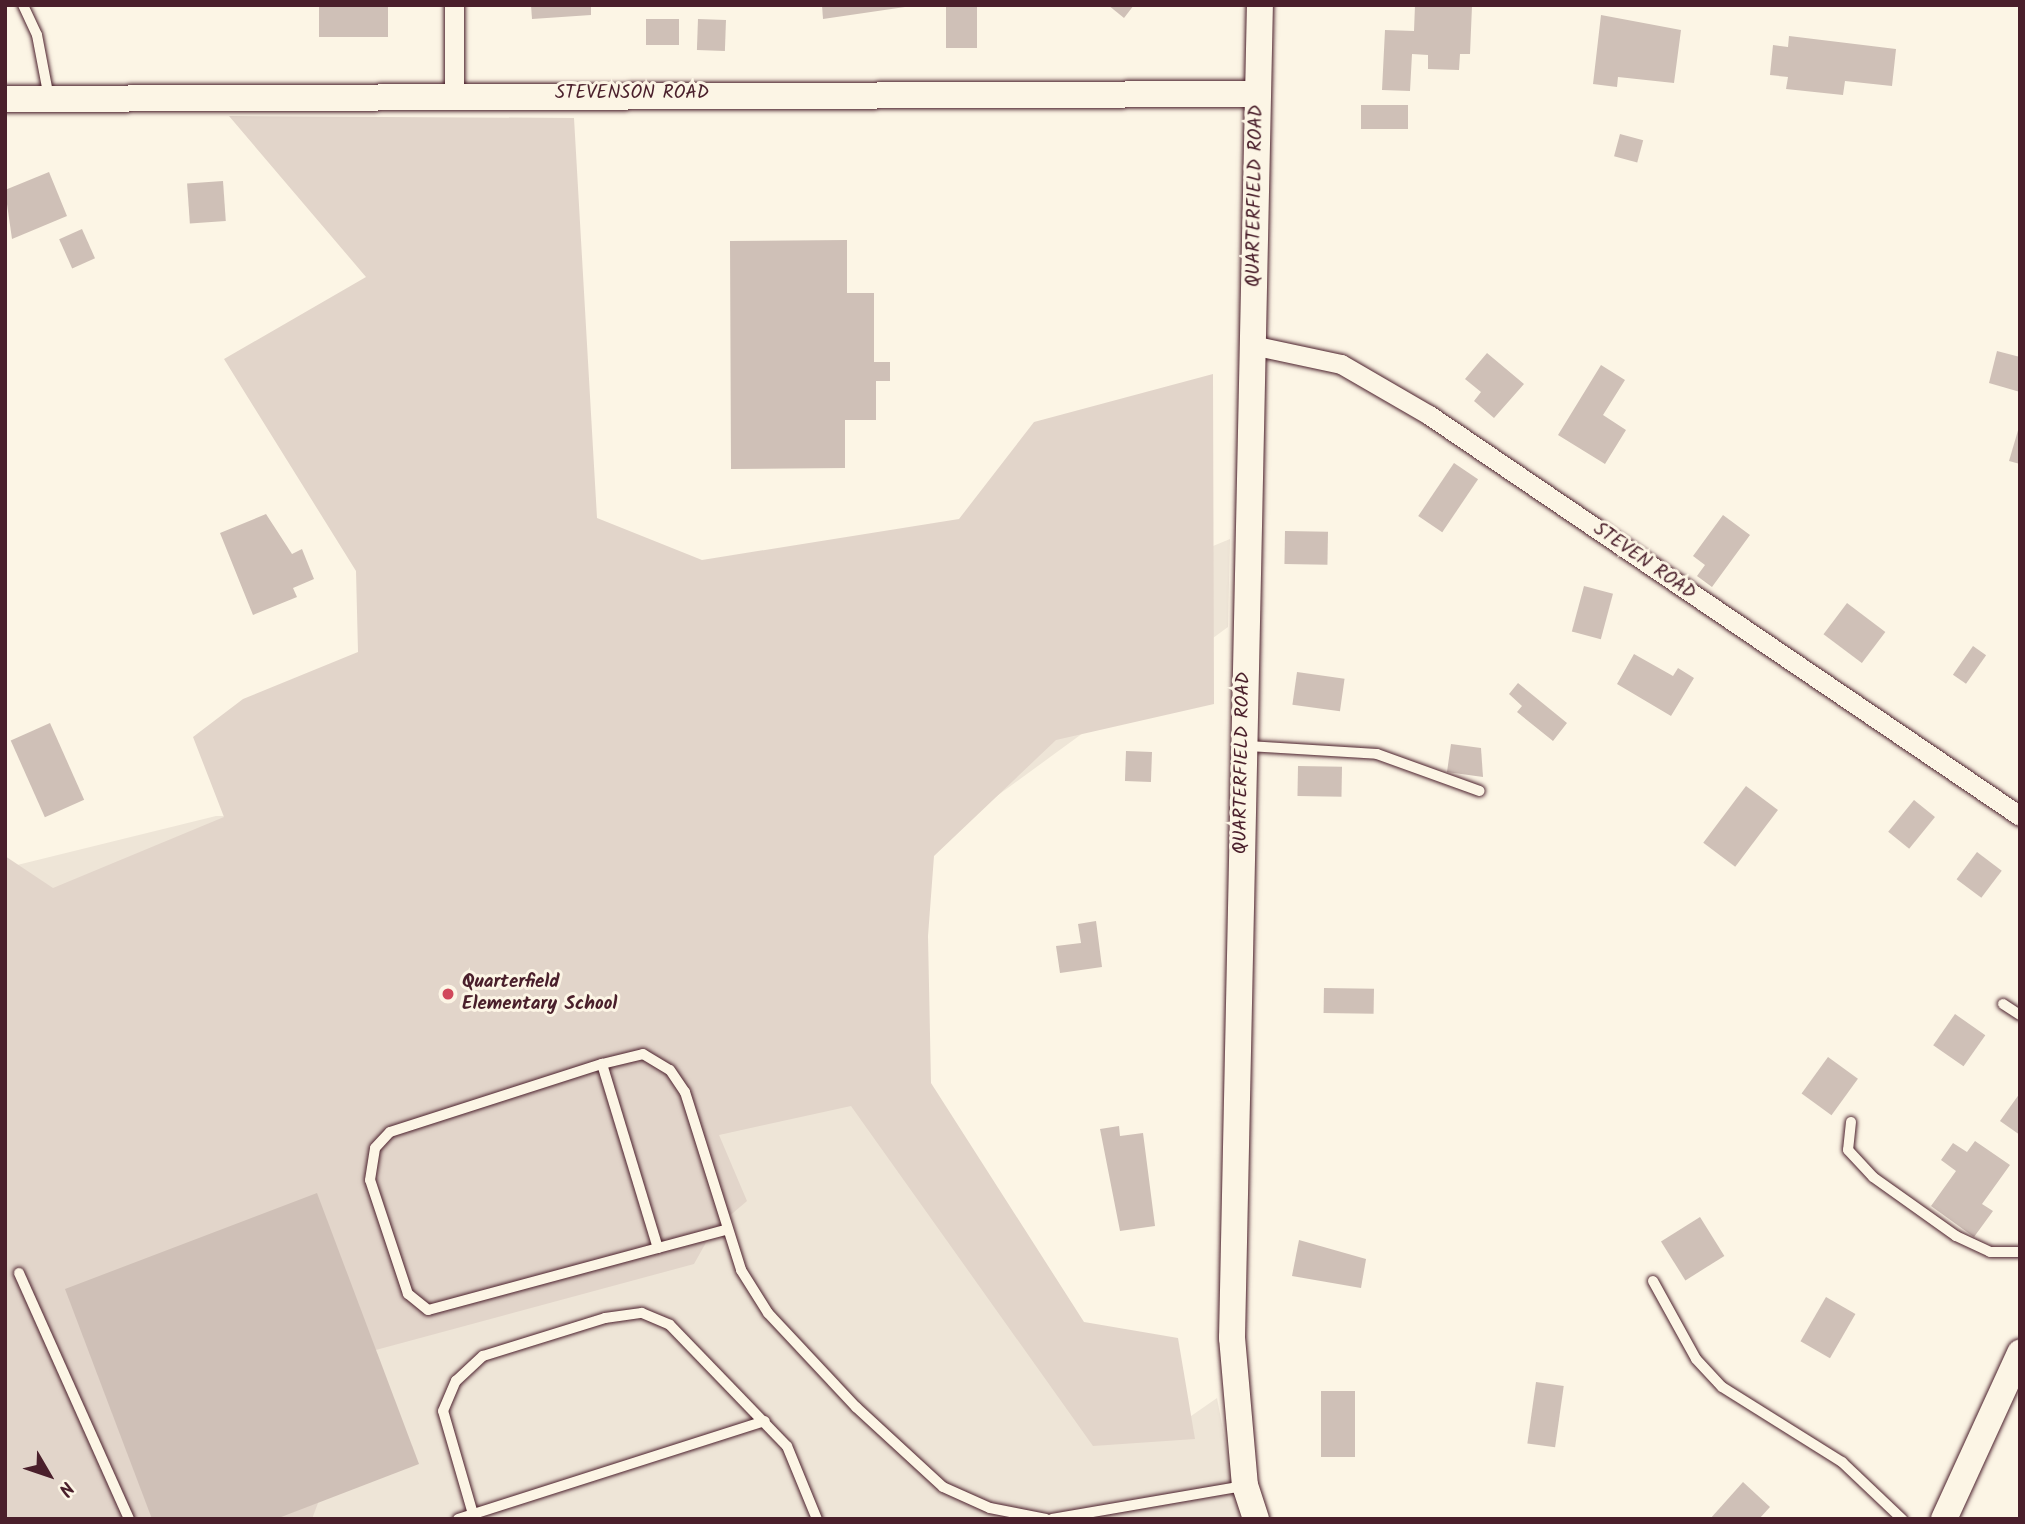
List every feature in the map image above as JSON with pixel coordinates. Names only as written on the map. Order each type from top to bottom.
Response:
[{"type":"street","points":[[454,5],[454,94]]},
{"type":"street","name":"QUARTERFIELD ROAD","points":[[1256,1519],[1245,1486],[1232,1338],[1261,5]]},
{"type":"street","name":"STEVENSON ROAD","points":[[5,99],[454,94],[1258,94]]},
{"type":"street","name":"STEVEN ROAD","points":[[1252,345],[1341,364],[1429,415],[2020,816]]},
{"type":"street","points":[[1944,1519],[2020,1353]]},
{"type":"lane","points":[[23,5],[37,35],[49,98]]},
{"type":"lane","points":[[1244,745],[1377,754],[1480,791]]},
{"type":"lane","points":[[2003,1004],[2020,1015]]},
{"type":"lane","points":[[725,1230],[428,1310],[408,1294],[370,1180],[374,1147],[390,1132],[643,1054],[670,1070],[685,1092],[725,1230],[768,1313],[943,1487],[990,1508],[1046,1519]]},
{"type":"lane","points":[[602,1065],[657,1248]]},
{"type":"lane","points":[[1851,1122],[1848,1150],[1873,1177],[1956,1236],[1990,1252],[2020,1252]]},
{"type":"lane","points":[[19,1273],[115,1476],[129,1519]]},
{"type":"lane","points":[[1653,1281],[1696,1360],[1723,1387],[1842,1462],[1902,1519]]},
{"type":"lane","points":[[473,1514],[443,1411],[456,1381],[483,1356],[568,1329],[642,1314],[670,1325],[787,1446],[817,1519]]},
{"type":"lane","points":[[458,1519],[765,1421]]},
{"type":"lane","points":[[1052,1519],[1245,1486]]},
{"type":"shaded area","name":"Quarterfield Elementary School","points":[[229,116],[574,118],[597,518],[702,560],[959,519],[1034,422],[1213,374],[1214,704],[1056,740],[934,856],[928,936],[931,1083],[1084,1322],[1178,1338],[1195,1439],[1093,1446],[851,1106],[719,1135],[747,1201],[713,1230],[694,1264],[298,1371],[318,1503],[312,1519],[5,1519],[5,856],[53,888],[224,817],[193,737],[243,699],[358,652],[356,571],[224,359],[366,277]]},
{"type":"shaded area","name":"Quarterfield Elementary School","points":[[1230,539],[1228,627],[897,869],[889,1034],[1158,1439],[1217,1398],[1240,1519],[5,1519],[5,868],[216,816],[484,817],[701,758]]},
{"type":"building","points":[[319,5],[388,5],[388,37],[319,37]]},
{"type":"building","points":[[531,5],[591,5],[591,15],[532,19]]},
{"type":"building","points":[[822,5],[905,5],[905,7],[823,19]]},
{"type":"building","points":[[946,5],[977,5],[977,48],[946,48]]},
{"type":"building","points":[[1108,5],[1134,5],[1124,18]]},
{"type":"building","points":[[1415,5],[1472,6],[1470,54],[1460,54],[1459,70],[1428,69],[1428,55],[1412,54],[1410,91],[1382,90],[1385,30],[1414,31]]},
{"type":"building","points":[[1601,15],[1681,30],[1674,83],[1618,77],[1617,87],[1593,84]]},
{"type":"building","points":[[646,19],[679,19],[679,45],[646,45]]},
{"type":"building","points":[[698,19],[726,20],[725,51],[697,50]]},
{"type":"building","points":[[1789,36],[1896,49],[1892,86],[1845,81],[1843,95],[1786,89],[1788,77],[1770,75],[1773,45],[1788,47]]},
{"type":"building","points":[[1361,105],[1408,105],[1408,129],[1361,129]]},
{"type":"building","points":[[1620,134],[1643,140],[1637,162],[1614,156]]},
{"type":"building","points":[[49,172],[67,216],[12,239],[5,190]]},
{"type":"building","points":[[223,181],[226,221],[190,223],[187,184]]},
{"type":"building","points":[[82,229],[95,258],[72,268],[59,239]]},
{"type":"building","points":[[847,240],[847,293],[874,293],[874,362],[890,362],[890,381],[876,381],[876,420],[845,420],[845,468],[731,469],[730,241]]},
{"type":"building","points":[[1997,351],[2020,357],[2020,392],[1989,383]]},
{"type":"building","points":[[1487,353],[1524,384],[1494,418],[1474,401],[1481,392],[1465,379]]},
{"type":"building","points":[[1601,365],[1625,380],[1603,415],[1626,430],[1605,464],[1558,435]]},
{"type":"building","points":[[2020,427],[2020,464],[2009,461]]},
{"type":"building","points":[[1454,463],[1478,479],[1442,532],[1418,516]]},
{"type":"building","points":[[266,514],[292,554],[302,549],[314,579],[293,588],[297,597],[253,615],[220,533]]},
{"type":"building","points":[[1723,515],[1750,535],[1712,587],[1697,576],[1705,565],[1693,556]]},
{"type":"building","points":[[1285,531],[1328,532],[1327,565],[1284,564]]},
{"type":"building","points":[[1584,586],[1613,594],[1601,639],[1572,631]]},
{"type":"building","points":[[1847,603],[1885,632],[1862,663],[1824,634]]},
{"type":"building","points":[[1973,646],[1986,655],[1966,684],[1953,675]]},
{"type":"building","points":[[1634,654],[1673,676],[1678,668],[1694,678],[1671,716],[1617,684]]},
{"type":"building","points":[[1297,672],[1345,679],[1340,711],[1292,705]]},
{"type":"building","points":[[1518,683],[1567,723],[1553,741],[1517,712],[1522,706],[1509,694]]},
{"type":"building","points":[[50,723],[84,800],[45,817],[11,740]]},
{"type":"building","points":[[1451,744],[1481,748],[1483,777],[1447,772]]},
{"type":"building","points":[[1126,751],[1152,752],[1151,782],[1125,781]]},
{"type":"building","points":[[1298,766],[1342,767],[1341,797],[1297,796]]},
{"type":"building","points":[[1746,786],[1778,810],[1735,867],[1703,843]]},
{"type":"building","points":[[1914,800],[1935,817],[1909,849],[1888,832]]},
{"type":"building","points":[[1977,852],[2002,871],[1981,898],[1957,879]]},
{"type":"building","points":[[1096,921],[1102,967],[1060,973],[1056,946],[1081,943],[1078,924]]},
{"type":"building","points":[[1324,988],[1374,989],[1374,1014],[1324,1013]]},
{"type":"building","points":[[1955,1014],[1985,1035],[1964,1066],[1933,1045]]},
{"type":"building","points":[[1828,1057],[1858,1079],[1831,1115],[1802,1093]]},
{"type":"building","points":[[2020,1093],[2020,1135],[2000,1121]]},
{"type":"building","points":[[1119,1126],[1120,1136],[1143,1133],[1155,1226],[1120,1231],[1100,1129]]},
{"type":"building","points":[[1975,1141],[2010,1165],[1982,1204],[1993,1211],[1974,1237],[1931,1206],[1956,1171],[1941,1160],[1953,1143],[1967,1152]]},
{"type":"building","points":[[317,1193],[419,1464],[276,1519],[152,1519],[65,1289]]},
{"type":"building","points":[[1700,1217],[1724,1256],[1685,1280],[1661,1241]]},
{"type":"building","points":[[1299,1240],[1366,1259],[1361,1288],[1292,1276]]},
{"type":"building","points":[[1826,1297],[1855,1314],[1830,1358],[1800,1341]]},
{"type":"building","points":[[1536,1382],[1564,1386],[1555,1447],[1527,1443]]},
{"type":"building","points":[[1321,1391],[1355,1391],[1355,1457],[1321,1457]]},
{"type":"building","points":[[1743,1482],[1770,1507],[1759,1519],[1710,1519]]},
{"type":"place","name":"Quarterfield Elementary School","points":[[448,994]]}]
